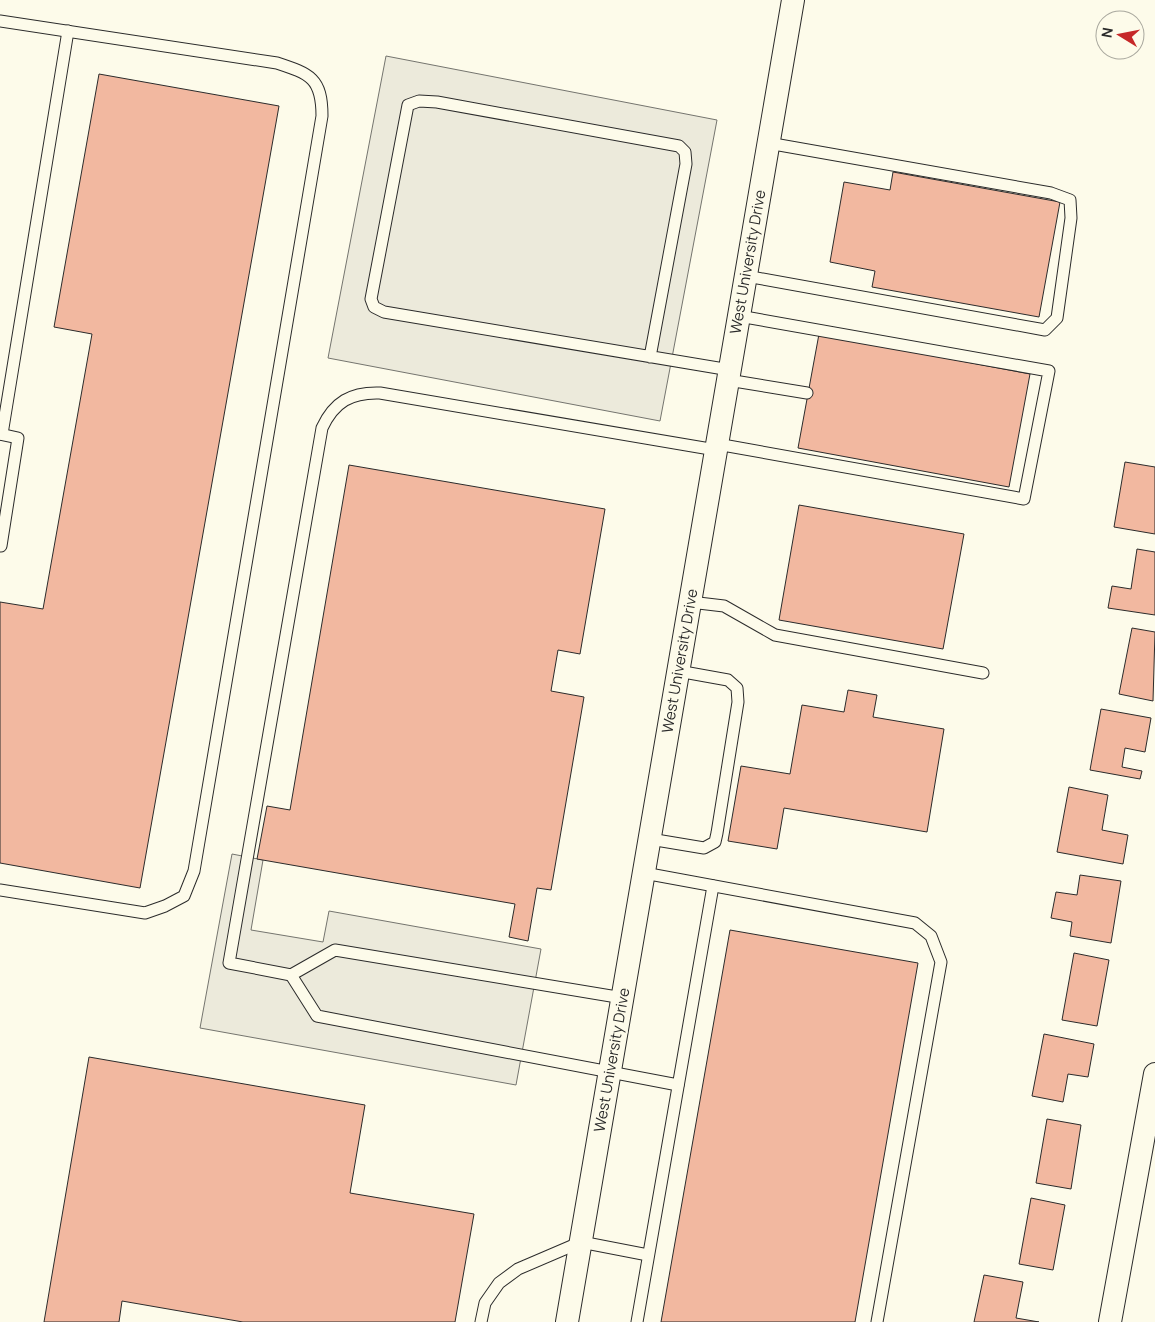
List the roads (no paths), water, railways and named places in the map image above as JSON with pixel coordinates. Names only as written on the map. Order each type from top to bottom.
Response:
[{"type":"street","name":"West University Drive","points":[[567,1322],[793,0]]},
{"type":"street","points":[[1110,1322],[1155,1074]]},
{"type":"lane","points":[[0,21],[277,63],[299,70],[316,82],[322,100],[322,116],[194,871],[184,896],[145,913],[0,890]]},
{"type":"lane","points":[[1,546],[18,438],[1,434],[68,31]]},
{"type":"lane","points":[[650,357],[686,164],[685,152],[679,146],[437,102],[419,101],[408,104],[371,298],[374,307],[384,312],[650,357],[807,393]]},
{"type":"lane","points":[[746,276],[1045,330],[1057,318],[1071,218],[1070,200],[1051,193],[768,143]]},
{"type":"lane","points":[[623,998],[335,950],[291,975],[229,963],[322,428],[328,415],[343,401],[361,392],[380,393],[1024,499],[1049,371],[739,316]]},
{"type":"lane","points":[[690,602],[724,606],[775,635],[983,672]]},
{"type":"lane","points":[[650,839],[704,848],[715,842],[717,833],[738,702],[737,688],[728,680],[678,671]]},
{"type":"lane","points":[[644,873],[915,923],[931,936],[941,962],[877,1322]]},
{"type":"lane","points":[[637,1322],[713,886]]},
{"type":"lane","points":[[291,975],[317,1016],[678,1085]]},
{"type":"lane","points":[[481,1322],[484,1303],[499,1283],[518,1269],[581,1242],[648,1255]]}]
